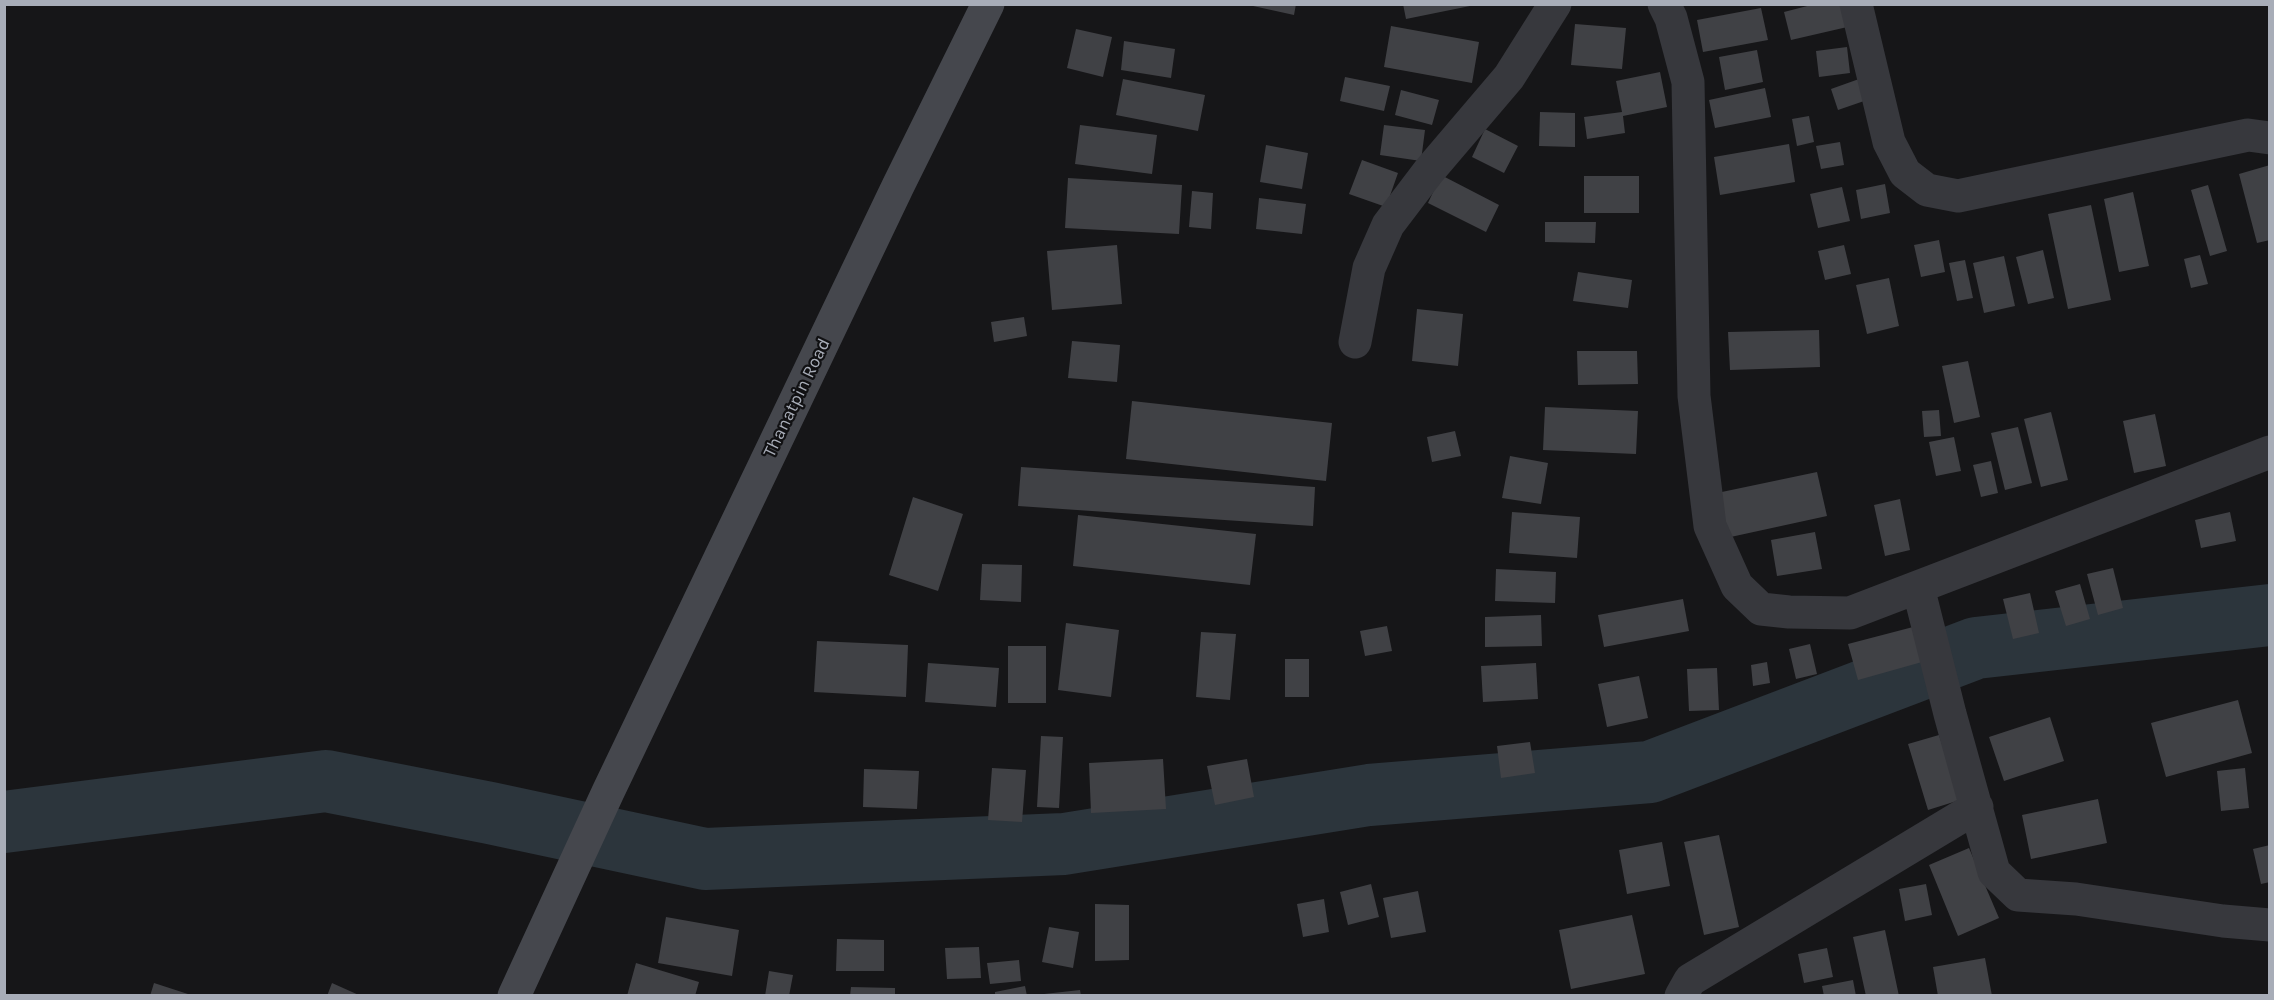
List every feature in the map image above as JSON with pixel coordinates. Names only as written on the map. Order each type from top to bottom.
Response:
[{"type":"main road","name":"Thanatpin Road","points":[[514,996],[608,792],[898,186],[988,4]]},
{"type":"street","points":[[1354,342],[1369,268],[1388,225],[1429,171],[1509,78],[1555,4]]},
{"type":"street","points":[[1664,4],[1671,18],[1688,82],[1694,396],[1710,526],[1737,586],[1761,609],[1850,613],[2270,452]]},
{"type":"street","points":[[1856,4],[1890,142],[1905,172],[1927,190],[1958,196],[2248,135],[2270,138]]},
{"type":"street","points":[[1918,587],[1950,714],[1994,872],[2018,895],[2076,898],[2223,921],[2270,925]]},
{"type":"street","points":[[1681,996],[1690,980],[1977,807]]},
{"type":"building","points":[[1244,4],[1296,4],[1294,15]]},
{"type":"building","points":[[1403,4],[1469,4],[1470,6],[1406,19]]},
{"type":"building","points":[[1815,4],[1851,4],[1856,25],[1791,40],[1784,12]]},
{"type":"building","points":[[1761,8],[1768,40],[1703,52],[1697,20]]},
{"type":"building","points":[[1575,24],[1626,28],[1622,69],[1571,65]]},
{"type":"building","points":[[1391,26],[1479,42],[1472,83],[1384,67]]},
{"type":"building","points":[[1076,29],[1112,37],[1103,77],[1067,68]]},
{"type":"building","points":[[1124,41],[1175,49],[1171,78],[1121,70]]},
{"type":"building","points":[[1847,47],[1850,73],[1819,77],[1816,51]]},
{"type":"building","points":[[1757,50],[1763,82],[1725,90],[1719,57]]},
{"type":"building","points":[[1660,72],[1667,107],[1623,116],[1625,133],[1587,139],[1584,117],[1622,112],[1616,81]]},
{"type":"building","points":[[1345,77],[1390,86],[1384,111],[1340,101]]},
{"type":"building","points":[[1123,79],[1205,95],[1198,131],[1116,115]]},
{"type":"building","points":[[1859,79],[1867,100],[1838,110],[1831,89]]},
{"type":"building","points":[[1765,88],[1771,117],[1715,128],[1709,100]]},
{"type":"building","points":[[1401,90],[1439,100],[1432,125],[1395,115]]},
{"type":"building","points":[[1540,112],[1575,113],[1575,147],[1539,146]]},
{"type":"building","points":[[1809,116],[1814,142],[1797,146],[1792,119]]},
{"type":"building","points":[[1080,125],[1157,135],[1152,174],[1075,164]]},
{"type":"building","points":[[1384,125],[1425,130],[1421,161],[1380,155]]},
{"type":"building","points":[[1485,129],[1518,146],[1504,173],[1472,157]]},
{"type":"building","points":[[1840,142],[1844,165],[1821,169],[1816,146]]},
{"type":"building","points":[[1789,144],[1795,182],[1720,195],[1714,157]]},
{"type":"building","points":[[1266,145],[1308,153],[1302,189],[1260,182]]},
{"type":"building","points":[[1362,160],[1398,173],[1386,207],[1349,194]]},
{"type":"building","points":[[2270,165],[2270,240],[2257,243],[2239,174]]},
{"type":"building","points":[[1441,175],[1499,205],[1486,232],[1428,203]]},
{"type":"building","points":[[1584,176],[1639,176],[1639,213],[1584,213]]},
{"type":"building","points":[[1068,178],[1182,185],[1179,234],[1065,228]]},
{"type":"building","points":[[1885,184],[1890,213],[1861,219],[1856,190]]},
{"type":"building","points":[[2208,185],[2227,251],[2210,256],[2191,190]]},
{"type":"building","points":[[1842,187],[1850,221],[1818,228],[1810,194]]},
{"type":"building","points":[[1192,191],[1213,193],[1211,229],[1189,227]]},
{"type":"building","points":[[2133,192],[2149,266],[2119,272],[2104,199]]},
{"type":"building","points":[[1259,198],[1306,204],[1302,234],[1256,229]]},
{"type":"building","points":[[2091,205],[2111,300],[2068,309],[2048,214]]},
{"type":"building","points":[[1545,222],[1596,222],[1595,243],[1545,242]]},
{"type":"building","points":[[1939,240],[1945,272],[1921,277],[1914,245]]},
{"type":"building","points":[[1117,245],[1122,304],[1052,310],[1047,251]]},
{"type":"building","points":[[1844,245],[1851,274],[1825,280],[1818,251]]},
{"type":"building","points":[[2043,250],[2054,298],[2028,304],[2016,257]]},
{"type":"building","points":[[2200,255],[2208,284],[2191,288],[2184,259]]},
{"type":"building","points":[[2004,256],[2015,306],[1984,313],[1973,263]]},
{"type":"building","points":[[1965,260],[1973,298],[1957,301],[1949,263]]},
{"type":"building","points":[[1578,272],[1632,280],[1628,308],[1573,301]]},
{"type":"building","points":[[1889,278],[1899,326],[1867,334],[1856,285]]},
{"type":"building","points":[[1417,309],[1463,314],[1458,366],[1412,361]]},
{"type":"building","points":[[1024,317],[1027,336],[994,342],[991,322]]},
{"type":"building","points":[[1819,330],[1820,367],[1730,370],[1728,332]]},
{"type":"building","points":[[1072,341],[1120,345],[1117,382],[1068,378]]},
{"type":"building","points":[[1577,351],[1637,351],[1638,384],[1578,385]]},
{"type":"building","points":[[1968,361],[1980,417],[1954,423],[1942,366]]},
{"type":"building","points":[[1132,401],[1332,423],[1326,481],[1126,459]]},
{"type":"building","points":[[1545,407],[1638,411],[1636,454],[1543,450]]},
{"type":"building","points":[[1939,410],[1941,436],[1924,437],[1922,411]]},
{"type":"building","points":[[2051,412],[2068,480],[2041,487],[2024,419]]},
{"type":"building","points":[[2155,414],[2166,466],[2134,473],[2123,421]]},
{"type":"building","points":[[2018,427],[2032,483],[2005,490],[1991,433]]},
{"type":"building","points":[[1455,431],[1461,456],[1432,462],[1427,437]]},
{"type":"building","points":[[1954,437],[1961,471],[1936,476],[1929,442]]},
{"type":"building","points":[[1510,456],[1548,463],[1541,504],[1502,498]]},
{"type":"building","points":[[1991,461],[1998,493],[1981,497],[1973,465]]},
{"type":"building","points":[[1021,467],[1315,487],[1313,526],[1018,506]]},
{"type":"building","points":[[1817,472],[1827,516],[1726,538],[1717,493]]},
{"type":"building","points":[[913,497],[963,514],[938,591],[889,575]]},
{"type":"building","points":[[1900,499],[1910,550],[1885,556],[1874,505]]},
{"type":"building","points":[[1512,512],[1580,517],[1577,558],[1509,553]]},
{"type":"building","points":[[2230,512],[2236,541],[2201,548],[2195,520]]},
{"type":"building","points":[[1078,515],[1256,534],[1250,585],[1073,566]]},
{"type":"building","points":[[1815,532],[1822,569],[1777,576],[1771,540]]},
{"type":"building","points":[[982,564],[1022,565],[1021,602],[980,600]]},
{"type":"building","points":[[2113,568],[2123,608],[2098,615],[2087,574]]},
{"type":"building","points":[[1496,569],[1556,572],[1555,603],[1495,601]]},
{"type":"building","points":[[2080,584],[2090,619],[2066,626],[2055,591]]},
{"type":"building","points":[[2030,593],[2039,633],[2013,639],[2003,599]]},
{"type":"building","points":[[1683,599],[1689,631],[1604,647],[1598,615]]},
{"type":"building","points":[[1541,615],[1542,646],[1485,647],[1485,617]]},
{"type":"building","points":[[1066,623],[1119,630],[1111,697],[1058,690]]},
{"type":"building","points":[[1387,626],[1392,651],[1365,656],[1360,631]]},
{"type":"building","points":[[1913,627],[1922,662],[1858,680],[1848,644]]},
{"type":"building","points":[[1201,632],[1236,634],[1230,700],[1196,697]]},
{"type":"building","points":[[817,641],[908,645],[906,697],[814,692]]},
{"type":"building","points":[[1810,644],[1817,674],[1796,679],[1789,649]]},
{"type":"building","points":[[1008,646],[1046,646],[1046,703],[1008,703]]},
{"type":"building","points":[[1285,659],[1309,659],[1309,697],[1285,697]]},
{"type":"building","points":[[1767,662],[1770,683],[1753,686],[1751,665]]},
{"type":"building","points":[[928,663],[999,668],[996,707],[925,702]]},
{"type":"building","points":[[1536,663],[1538,699],[1483,702],[1481,666]]},
{"type":"building","points":[[1717,668],[1719,710],[1689,711],[1687,669]]},
{"type":"building","points":[[1639,676],[1648,718],[1607,727],[1598,684]]},
{"type":"building","points":[[2238,700],[2252,753],[2166,777],[2151,723]]},
{"type":"building","points":[[2050,717],[2064,761],[2004,781],[1989,737]]},
{"type":"building","points":[[1939,735],[1960,800],[1928,810],[1908,744]]},
{"type":"building","points":[[1041,736],[1063,737],[1059,808],[1037,807]]},
{"type":"building","points":[[1530,742],[1535,773],[1501,778],[1497,746]]},
{"type":"building","points":[[1163,759],[1166,809],[1091,813],[1089,763]]},
{"type":"building","points":[[1247,759],[1254,797],[1215,805],[1207,766]]},
{"type":"building","points":[[992,768],[1026,770],[1022,822],[988,820]]},
{"type":"building","points":[[2245,768],[2249,808],[2221,811],[2217,771]]},
{"type":"building","points":[[864,769],[919,771],[917,809],[863,807]]},
{"type":"building","points":[[2098,799],[2107,843],[2031,859],[2022,815]]},
{"type":"building","points":[[1719,835],[1739,927],[1704,935],[1684,842]]},
{"type":"building","points":[[1662,842],[1670,886],[1627,894],[1619,850]]},
{"type":"building","points":[[2270,845],[2270,882],[2261,884],[2253,849]]},
{"type":"building","points":[[1969,848],[1999,918],[1958,936],[1929,865]]},
{"type":"building","points":[[1371,884],[1379,917],[1348,925],[1340,892]]},
{"type":"building","points":[[1926,884],[1932,915],[1905,921],[1899,889]]},
{"type":"building","points":[[1418,891],[1426,932],[1391,938],[1383,898]]},
{"type":"building","points":[[1324,899],[1329,932],[1303,937],[1297,904]]},
{"type":"building","points":[[1095,904],[1129,905],[1129,960],[1095,961]]},
{"type":"building","points":[[1632,915],[1645,974],[1571,989],[1559,930]]},
{"type":"building","points":[[666,917],[739,930],[732,976],[658,963]]},
{"type":"building","points":[[1049,927],[1079,932],[1073,968],[1042,962]]},
{"type":"building","points":[[1885,930],[1899,996],[1866,996],[1853,937]]},
{"type":"building","points":[[837,939],[884,940],[884,971],[836,971]]},
{"type":"building","points":[[979,947],[981,978],[947,979],[945,948]]},
{"type":"building","points":[[1827,948],[1833,977],[1804,983],[1798,954]]},
{"type":"building","points":[[1985,958],[1992,996],[1938,996],[1933,967]]},
{"type":"building","points":[[1019,960],[1021,981],[990,984],[987,963]]},
{"type":"building","points":[[636,963],[699,982],[695,996],[627,996]]},
{"type":"building","points":[[769,971],[793,975],[789,996],[765,996]]},
{"type":"building","points":[[1853,980],[1856,996],[1824,996],[1822,986]]},
{"type":"building","points":[[154,983],[191,995],[191,996],[150,996]]},
{"type":"building","points":[[332,983],[361,996],[327,996]]},
{"type":"building","points":[[1025,986],[1027,996],[995,996],[995,992]]},
{"type":"building","points":[[851,987],[895,988],[895,996],[850,996]]},
{"type":"building","points":[[1080,990],[1081,996],[1044,996],[1044,994]]},
{"type":"waterway","points":[[4,822],[326,781],[705,859],[1064,844],[1369,795],[1650,772],[1976,648],[2270,615]]}]
